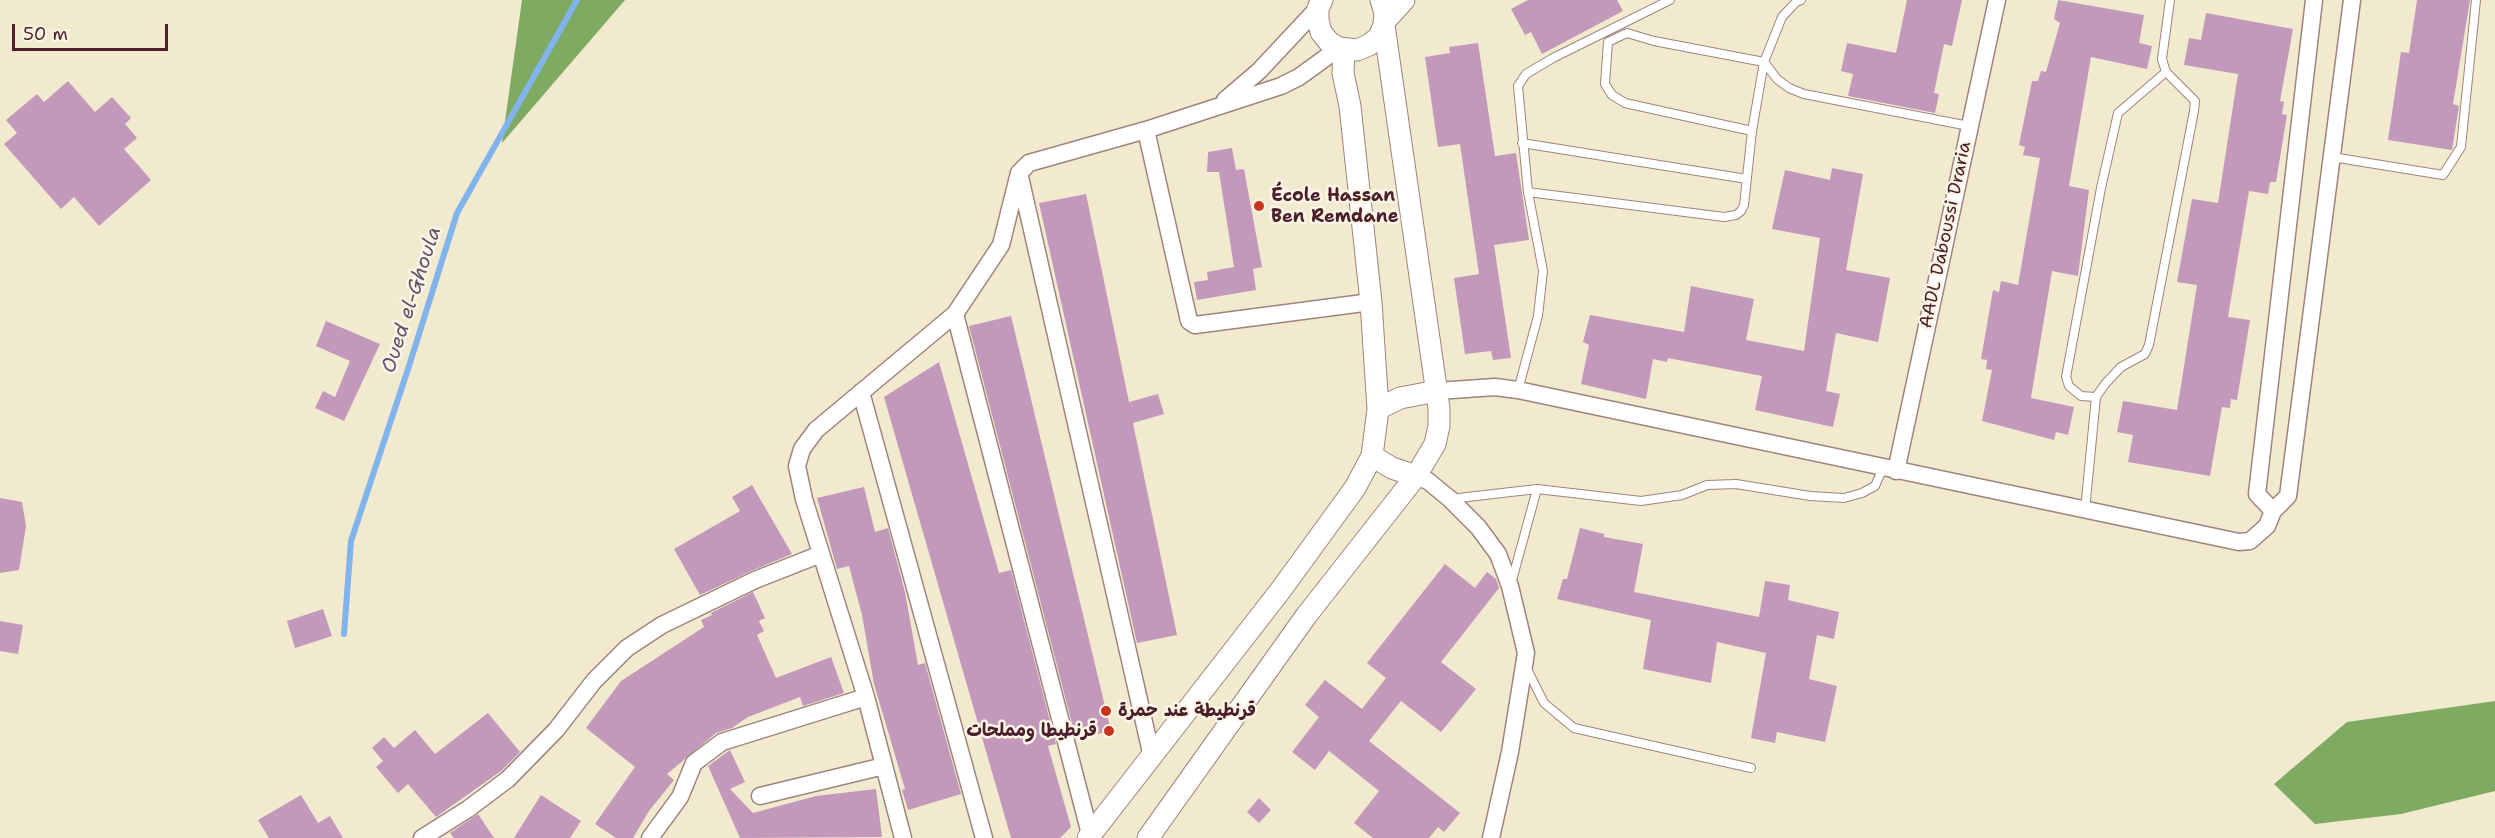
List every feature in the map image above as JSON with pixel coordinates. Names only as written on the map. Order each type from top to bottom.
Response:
[{"type":"street","points":[[1320,4],[1318,20],[1329,42],[1342,49],[1357,50],[1369,45],[1379,37],[1383,15],[1404,0]]},
{"type":"street","name":"AADL Daboussi Draria","points":[[1890,470],[1997,0]]},
{"type":"street","points":[[2273,511],[2257,494],[2314,0]]},
{"type":"street","points":[[1378,408],[1406,396],[1437,391],[1484,387],[1518,390],[2239,542],[2250,541],[2267,526],[2273,511],[2288,496],[2352,0]]},
{"type":"street","points":[[1214,108],[1259,71],[1320,4]]},
{"type":"street","points":[[1148,838],[1306,616],[1416,476],[1428,458],[1439,426],[1437,391],[1383,15]]},
{"type":"street","points":[[903,838],[866,697],[804,498],[797,466],[802,449],[816,430],[955,314],[1001,245],[1019,173],[1029,163],[1146,130],[1281,86],[1342,49]]},
{"type":"street","points":[[1089,836],[1280,591],[1355,488],[1372,456],[1378,408],[1371,302],[1342,49]]},
{"type":"street","points":[[1146,130],[1189,321],[1196,325],[1371,302]]},
{"type":"street","points":[[1019,173],[1152,757]]},
{"type":"street","points":[[955,314],[1089,836]]},
{"type":"street","points":[[861,392],[984,838]]},
{"type":"street","points":[[1372,456],[1392,468],[1428,481],[1450,499],[1478,527],[1498,554],[1510,586],[1526,653],[1510,752],[1490,838]]},
{"type":"street","points":[[422,838],[468,809],[508,779],[556,729],[594,681],[627,648],[662,625],[744,585],[821,554]]},
{"type":"street","points":[[650,838],[680,797],[694,763],[722,742],[866,697]]},
{"type":"street","points":[[760,796],[884,766]]},
{"type":"lane","points":[[1518,390],[1538,316],[1543,271],[1528,192],[1518,86],[1521,79],[1553,58],[1670,0]]},
{"type":"lane","points":[[1528,192],[1724,217],[1736,215],[1744,205],[1752,131],[1764,63],[1782,17],[1796,2],[1801,0]]},
{"type":"lane","points":[[2085,510],[2096,397],[2104,384],[2121,368],[2145,354],[2149,345],[2194,111],[2195,101],[2166,72],[2162,59],[2170,0]]},
{"type":"lane","points":[[2332,157],[2443,175],[2461,147],[2476,0]]},
{"type":"lane","points":[[1623,22],[1627,33]]},
{"type":"lane","points":[[1752,131],[1625,103],[1611,95],[1605,84],[1608,42],[1627,33],[1654,41],[1764,63],[1777,79],[1789,88],[1804,94],[1969,126]]},
{"type":"lane","points":[[2096,397],[2081,396],[2069,386],[2066,378],[2101,188],[2118,113],[2166,72]]},
{"type":"lane","points":[[1522,143],[1747,179]]},
{"type":"lane","points":[[1450,499],[1537,489],[1641,501],[1682,495],[1707,486],[1736,484],[1810,496],[1844,498],[1862,493],[1875,486],[1881,476],[1890,470]]},
{"type":"lane","points":[[1510,586],[1537,489]]},
{"type":"lane","points":[[1524,663],[1544,703],[1574,728],[1751,768]]},
{"type":"green space","points":[[522,0],[625,0],[502,143]]},
{"type":"green space","points":[[2495,701],[2495,791],[2401,814],[2315,824],[2274,784],[2347,722]]},
{"type":"building","points":[[1528,0],[1617,0],[1623,11],[1542,54],[1531,32],[1525,35],[1511,9]]},
{"type":"building","points":[[1907,0],[1962,0],[1952,46],[1944,44],[1934,93],[1939,94],[1935,113],[1848,96],[1853,74],[1841,71],[1847,43],[1896,53]]},
{"type":"building","points":[[2058,0],[2144,15],[2139,43],[2152,46],[2147,69],[2091,57],[2069,186],[2089,190],[2078,276],[2052,271],[2031,398],[2074,407],[2068,435],[2056,432],[2054,440],[1982,421],[1992,370],[1986,369],[1987,360],[1981,359],[1993,290],[1999,292],[2001,281],[2018,285],[2040,158],[2023,155],[2025,147],[2019,145],[2032,81],[2038,81],[2041,71],[2046,72],[2060,23],[2054,19]]},
{"type":"building","points":[[2417,0],[2470,0],[2453,104],[2459,106],[2452,150],[2388,140],[2401,52],[2409,53]]},
{"type":"building","points":[[2206,13],[2293,29],[2280,101],[2284,102],[2282,114],[2287,115],[2276,182],[2270,182],[2268,194],[2249,191],[2228,317],[2250,320],[2237,400],[2231,399],[2230,408],[2222,407],[2210,476],[2128,462],[2133,435],[2117,432],[2123,401],[2177,410],[2197,285],[2177,282],[2192,199],[2218,203],[2238,74],[2184,65],[2189,38],[2201,40]]},
{"type":"building","points":[[1478,43],[1495,156],[1516,153],[1529,240],[1494,245],[1511,358],[1493,360],[1491,351],[1465,354],[1454,278],[1479,274],[1460,144],[1438,147],[1425,57],[1450,53],[1449,47]]},
{"type":"building","points":[[68,81],[95,112],[112,97],[131,118],[125,124],[137,138],[124,149],[151,180],[99,226],[74,197],[61,209],[4,144],[17,133],[6,120],[37,94],[44,102]]},
{"type":"building","points":[[1232,148],[1236,170],[1244,169],[1262,267],[1253,269],[1256,290],[1197,300],[1194,282],[1208,280],[1207,272],[1234,267],[1219,172],[1207,172],[1208,152]]},
{"type":"building","points":[[1832,168],[1863,174],[1846,270],[1890,278],[1878,342],[1836,333],[1826,391],[1840,394],[1833,427],[1755,410],[1762,376],[1668,358],[1667,362],[1653,359],[1646,399],[1581,384],[1589,345],[1583,342],[1590,315],[1684,332],[1691,286],[1754,299],[1746,340],[1804,351],[1820,238],[1772,229],[1785,170],[1830,180]]},
{"type":"building","points":[[1086,194],[1129,402],[1158,394],[1164,414],[1133,423],[1177,635],[1137,643],[1039,203]]},
{"type":"building","points":[[1011,316],[1111,731],[1076,739],[969,326]]},
{"type":"building","points":[[326,321],[380,344],[344,421],[315,408],[323,391],[335,397],[350,361],[316,346]]},
{"type":"building","points":[[939,362],[999,573],[1011,570],[1056,744],[1048,746],[1071,827],[1060,838],[1011,838],[884,397]]},
{"type":"building","points":[[752,485],[792,554],[700,595],[674,549],[740,511],[732,497]]},
{"type":"building","points":[[864,487],[875,532],[888,528],[905,592],[918,665],[925,663],[961,794],[908,810],[902,790],[905,789],[874,684],[862,615],[849,566],[837,569],[817,498]]},
{"type":"building","points":[[0,498],[22,502],[26,526],[19,570],[0,573]]},
{"type":"building","points":[[1580,528],[1604,534],[1604,537],[1643,544],[1634,592],[1759,617],[1765,581],[1790,585],[1788,600],[1839,612],[1834,639],[1817,635],[1809,679],[1837,686],[1825,742],[1777,732],[1775,743],[1751,738],[1766,653],[1717,642],[1711,683],[1643,669],[1651,620],[1557,599],[1563,579],[1567,579]]},
{"type":"building","points":[[1445,564],[1475,588],[1487,572],[1496,579],[1499,588],[1441,662],[1476,689],[1441,732],[1401,701],[1369,741],[1460,813],[1444,832],[1438,827],[1429,838],[1373,838],[1354,823],[1379,791],[1329,751],[1315,770],[1292,752],[1319,717],[1305,705],[1325,680],[1362,709],[1386,678],[1367,663]]},
{"type":"building","points":[[753,592],[765,618],[759,621],[764,631],[757,635],[776,678],[831,657],[844,693],[803,706],[800,697],[748,717],[732,728],[716,733],[667,774],[674,780],[649,811],[633,838],[616,838],[595,824],[635,767],[586,728],[621,681],[704,627],[701,620],[712,615],[711,613]]},
{"type":"building","points":[[323,609],[332,636],[295,648],[287,621]]},
{"type":"building","points":[[0,621],[23,625],[18,654],[0,651]]},
{"type":"building","points":[[488,713],[520,752],[501,771],[436,817],[408,784],[398,793],[376,767],[383,761],[372,748],[384,737],[394,748],[415,730],[435,754]]},
{"type":"building","points":[[730,750],[745,782],[730,789],[753,813],[816,796],[876,789],[882,837],[740,838],[708,766]]},
{"type":"building","points":[[301,795],[318,823],[330,816],[343,838],[269,838],[258,820]]},
{"type":"building","points":[[541,795],[581,821],[570,838],[514,838]]},
{"type":"building","points":[[1259,798],[1271,810],[1259,823],[1247,812]]},
{"type":"building","points":[[478,814],[494,838],[454,838],[450,833]]},
{"type":"waterway","name":"Oued el-Ghoula","points":[[344,634],[351,541],[457,213],[577,0]]},
{"type":"place","name":"École Hassan Ben Remdane","points":[[1259,206]]},
{"type":"place","name":"قرنطيطة عند حمرة","points":[[1106,711]]},
{"type":"place","name":"قرنطيطا ومملحات","points":[[1109,731]]}]
